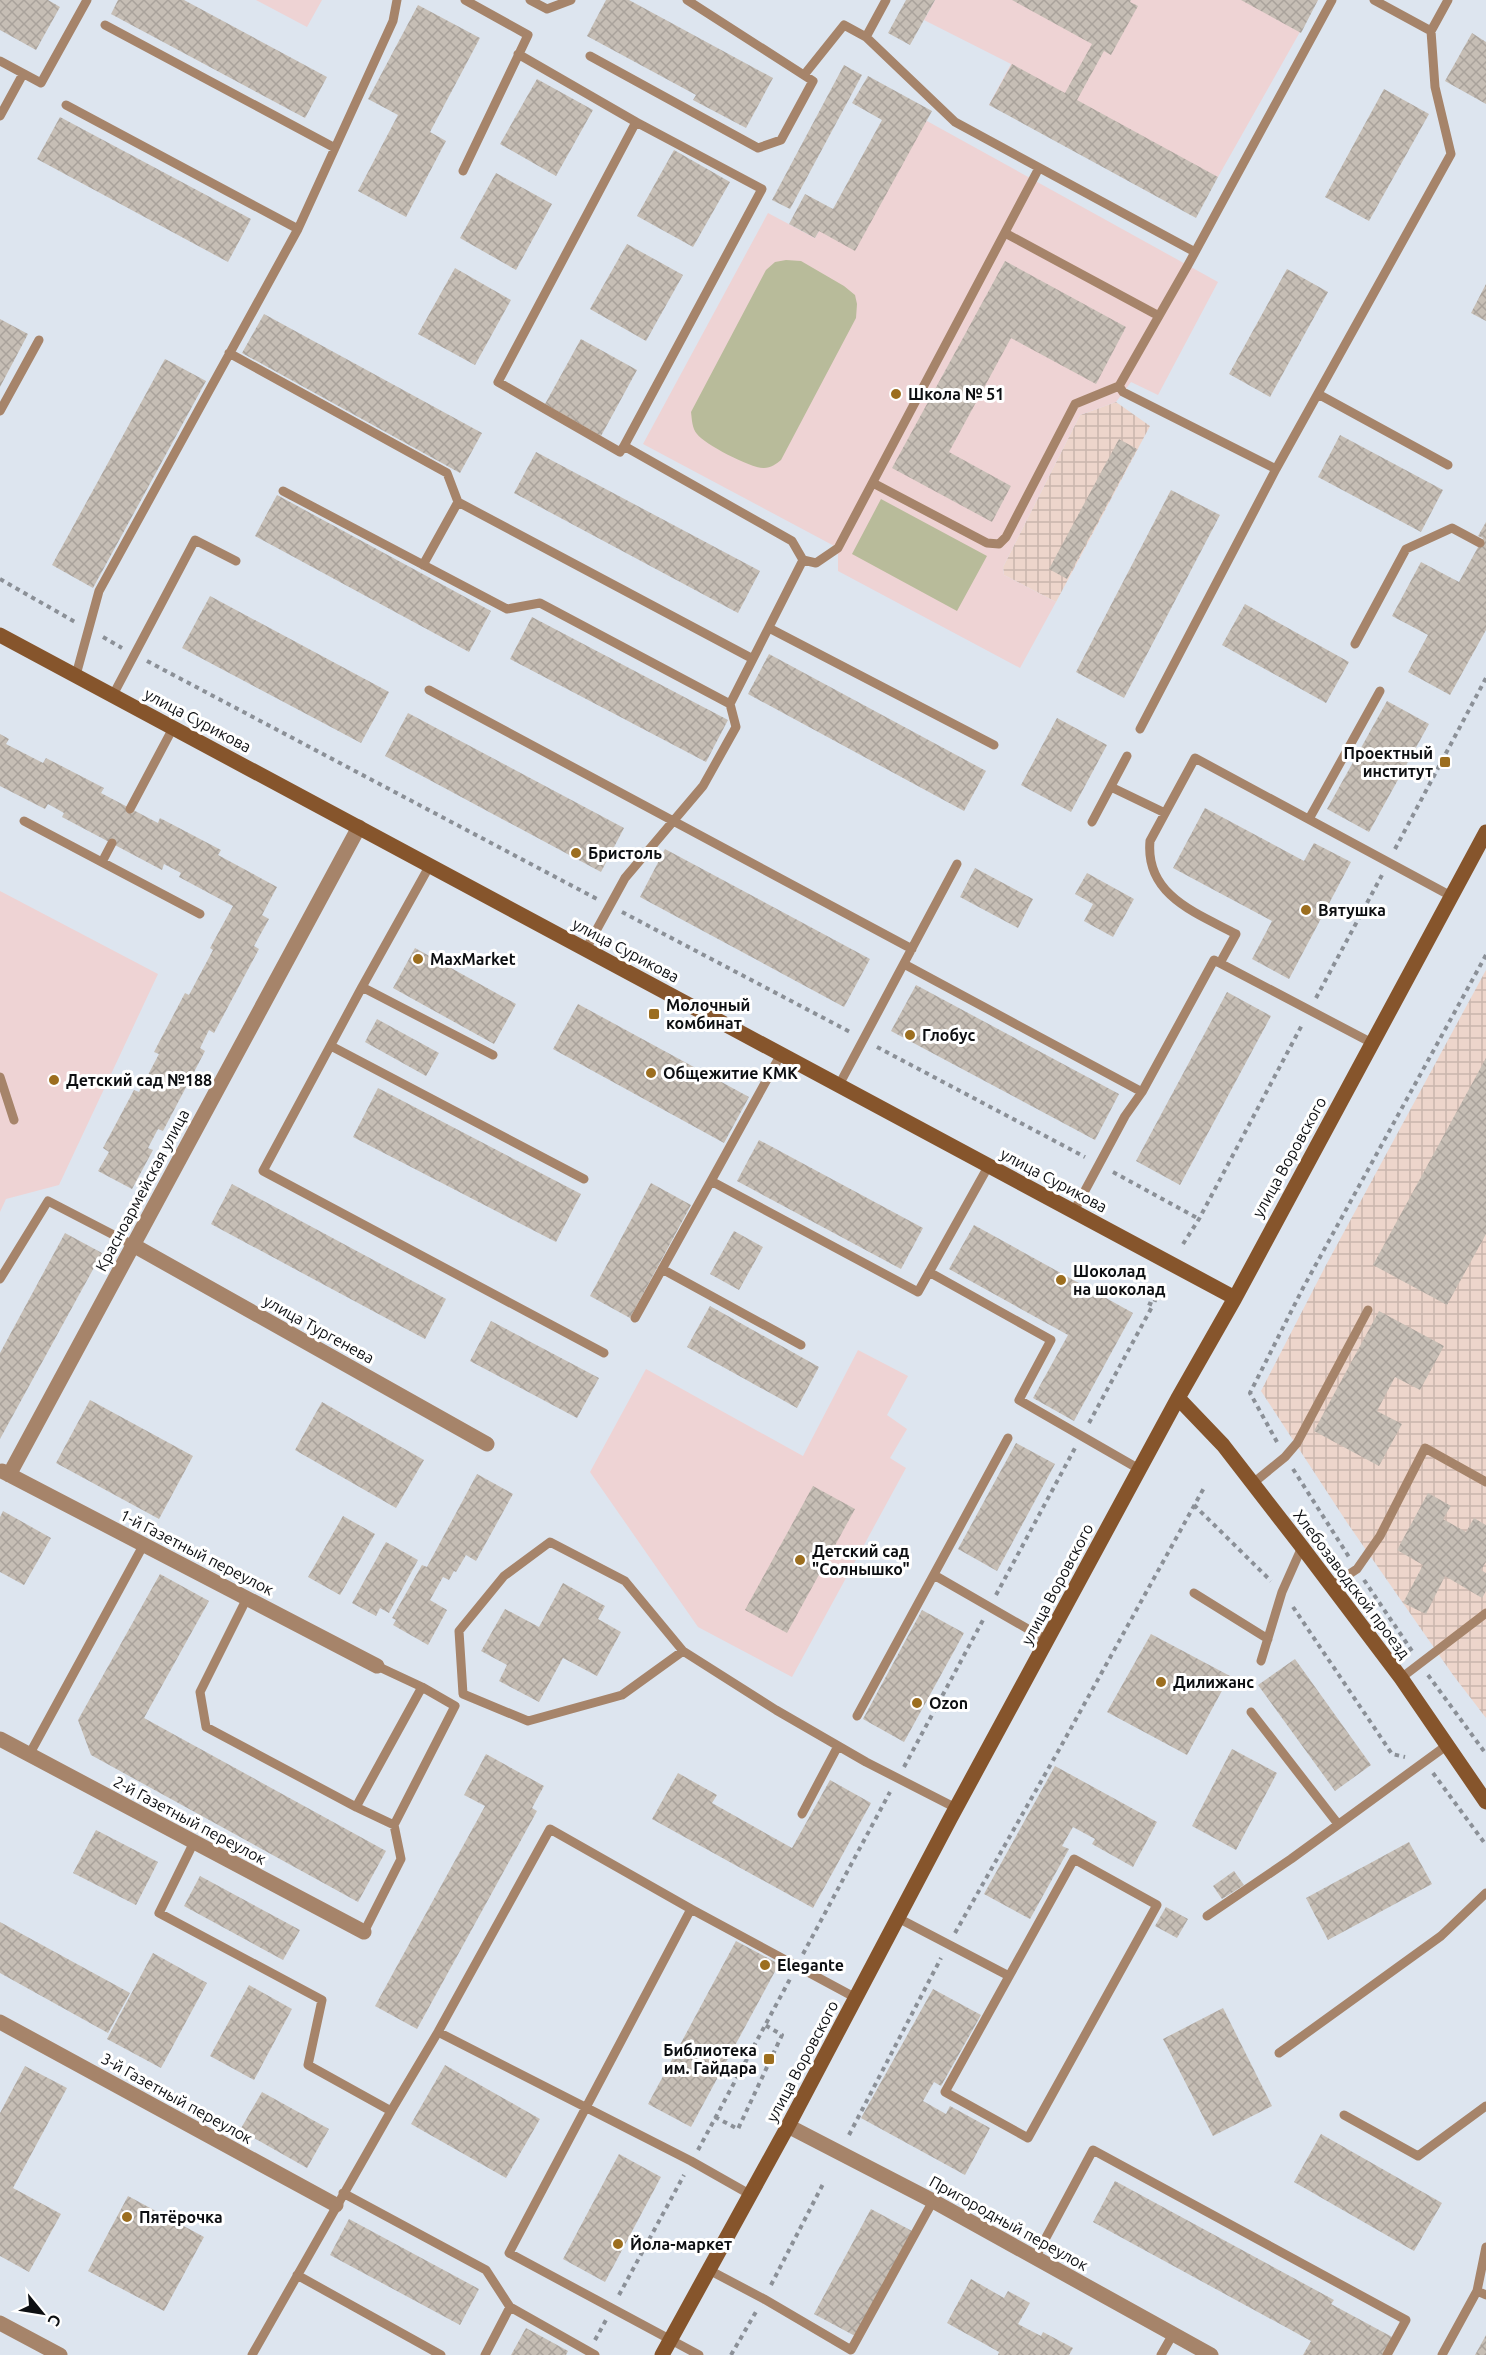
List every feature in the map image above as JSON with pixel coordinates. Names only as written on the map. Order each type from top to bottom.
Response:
[{"type":"street","name":"улица Сурикова","points":[[0,635],[1234,1298]]},
{"type":"street","name":"Красноармейская улица","points":[[5,1472],[133,1245],[359,827]]},
{"type":"street","name":"улица Воровского","points":[[662,2355],[788,2126],[1139,1469],[1486,832]]},
{"type":"street","name":"улица Тургенева","points":[[133,1245],[487,1444]]},
{"type":"street","name":"Хлебозаводской проезд","points":[[1178,1398],[1223,1445],[1302,1547],[1401,1678],[1486,1802]]},
{"type":"street","name":"1-й Газетный переулок","points":[[5,1472],[377,1666]]},
{"type":"street","name":"2-й Газетный переулок","points":[[0,1739],[364,1932]]},
{"type":"street","name":"3-й Газетный переулок","points":[[0,2022],[339,2199]]},
{"type":"street","name":"Пригородный переулок","points":[[788,2126],[933,2201],[1211,2355]]},
{"type":"street","points":[[0,2324],[60,2355]]},
{"type":"lane","points":[[0,61],[41,83],[87,0]]},
{"type":"lane","points":[[76,675],[99,591],[298,229],[393,21],[397,0]]},
{"type":"lane","points":[[463,171],[528,35],[465,0]]},
{"type":"lane","points":[[530,0],[547,9],[571,0]]},
{"type":"lane","points":[[590,56],[758,148],[781,140],[813,81],[687,0]]},
{"type":"lane","points":[[866,37],[886,0]]},
{"type":"lane","points":[[873,483],[987,543],[999,544],[1006,537],[1075,404],[1119,386],[1195,252],[1332,0]]},
{"type":"lane","points":[[1374,0],[1431,31]]},
{"type":"lane","points":[[1140,729],[1276,469],[1451,154],[1435,87],[1431,31],[1448,0]]},
{"type":"lane","points":[[105,25],[335,148]]},
{"type":"lane","points":[[804,75],[844,25],[866,37],[955,122],[1195,252]]},
{"type":"lane","points":[[518,54],[636,122],[762,189],[620,452],[498,382],[636,122]]},
{"type":"lane","points":[[0,117],[23,74]]},
{"type":"lane","points":[[66,105],[298,229]]},
{"type":"lane","points":[[624,446],[792,542],[803,560],[816,563],[838,549],[1040,168]]},
{"type":"lane","points":[[1005,233],[1159,316]]},
{"type":"lane","points":[[0,411],[39,340]]},
{"type":"lane","points":[[229,353],[447,473],[458,502],[753,659]]},
{"type":"lane","points":[[1119,386],[1123,392],[1276,469]]},
{"type":"lane","points":[[1318,394],[1448,465]]},
{"type":"lane","points":[[283,491],[507,609],[540,603],[730,704]]},
{"type":"lane","points":[[423,565],[458,502]]},
{"type":"lane","points":[[1355,644],[1406,549],[1452,528],[1480,543]]},
{"type":"lane","points":[[113,695],[195,540],[236,561]]},
{"type":"lane","points":[[586,949],[625,878],[703,786],[736,727],[730,704],[803,560]]},
{"type":"lane","points":[[769,628],[994,745]]},
{"type":"lane","points":[[429,690],[912,949]]},
{"type":"lane","points":[[1309,819],[1380,691]]},
{"type":"lane","points":[[130,809],[173,728]]},
{"type":"lane","points":[[1092,822],[1127,756]]},
{"type":"lane","points":[[1220,963],[1236,934],[1190,910],[1166,892],[1153,870],[1149,854],[1150,841],[1195,758],[1451,896]]},
{"type":"lane","points":[[1111,787],[1165,813]]},
{"type":"lane","points":[[24,821],[200,914]]},
{"type":"lane","points":[[102,862],[112,843]]},
{"type":"lane","points":[[839,1085],[957,864]]},
{"type":"lane","points":[[430,865],[263,1171],[604,1353]]},
{"type":"lane","points":[[1074,1211],[1214,960],[1372,1043]]},
{"type":"lane","points":[[904,964],[1142,1092]]},
{"type":"lane","points":[[362,987],[493,1055]]},
{"type":"lane","points":[[331,1046],[584,1179]]},
{"type":"lane","points":[[636,1318],[781,1054]]},
{"type":"lane","points":[[0,1077],[14,1120]]},
{"type":"lane","points":[[711,1181],[918,1292],[988,1165]]},
{"type":"lane","points":[[0,1279],[48,1201],[133,1245]]},
{"type":"lane","points":[[662,1269],[801,1345]]},
{"type":"lane","points":[[929,1272],[1051,1340],[1018,1400],[1139,1469]]},
{"type":"lane","points":[[1252,1484],[1285,1457],[1297,1443],[1368,1310]]},
{"type":"lane","points":[[857,1716],[1008,1438]]},
{"type":"lane","points":[[1331,1586],[1357,1569],[1380,1536],[1425,1448],[1486,1482]]},
{"type":"lane","points":[[682,1651],[622,1695],[528,1721],[463,1694],[459,1630],[504,1576],[550,1542],[625,1581],[682,1651],[838,1746],[956,1808]]},
{"type":"lane","points":[[29,1755],[144,1544]]},
{"type":"lane","points":[[1262,1661],[1282,1592],[1302,1547]]},
{"type":"lane","points":[[934,1575],[1047,1640]]},
{"type":"lane","points":[[1194,1593],[1268,1639]]},
{"type":"lane","points":[[248,1598],[200,1692],[206,1727],[394,1825]]},
{"type":"lane","points":[[1401,1678],[1486,1613]]},
{"type":"lane","points":[[364,1932],[401,1859],[394,1825],[455,1706],[377,1666]]},
{"type":"lane","points":[[356,1807],[422,1688]]},
{"type":"lane","points":[[1251,1712],[1338,1824]]},
{"type":"lane","points":[[802,1814],[838,1746]]},
{"type":"lane","points":[[1207,1916],[1446,1746]]},
{"type":"lane","points":[[252,2355],[339,2199],[438,2032],[550,1829],[691,1909],[856,1998]]},
{"type":"lane","points":[[194,1842],[159,1913],[322,2000],[308,2065],[391,2111]]},
{"type":"lane","points":[[1074,1859],[1157,1905],[1028,2138],[945,2092],[1009,1976],[1074,1859]]},
{"type":"lane","points":[[1279,2053],[1441,1936],[1486,1893]]},
{"type":"lane","points":[[691,1909],[509,2253],[699,2355]]},
{"type":"lane","points":[[898,1918],[1009,1976]]},
{"type":"lane","points":[[438,2032],[691,2161],[750,2195]]},
{"type":"lane","points":[[1344,2115],[1418,2156],[1486,2106]]},
{"type":"lane","points":[[1035,2258],[1094,2150],[1406,2320],[1387,2355]]},
{"type":"lane","points":[[339,2199],[486,2270],[510,2307],[595,2355]]},
{"type":"lane","points":[[709,2270],[851,2350],[933,2201]]},
{"type":"lane","points":[[1442,2355],[1481,2293],[1486,2247]]},
{"type":"lane","points":[[297,2275],[441,2355]]},
{"type":"lane","points":[[485,2355],[510,2307]]},
{"type":"lane","points":[[1161,2355],[1173,2334]]},
{"type":"path","points":[[1182,1244],[1199,1219],[1486,678]]},
{"type":"path","points":[[1250,1393],[1303,1288],[1486,955]]},
{"type":"path","points":[[602,2328],[1081,1437],[1150,1304],[1162,1286]]},
{"type":"path","points":[[849,2135],[949,1943],[1205,1486]]},
{"type":"path","points":[[1194,1505],[1282,1592],[1392,1754],[1425,1761],[1486,1845]]},
{"type":"path","points":[[715,2117],[738,2129],[782,2035],[765,2025]]},
{"type":"path","points":[[730,2355],[764,2299],[824,2182]]},
{"type":"shaded area","points":[[256,0],[322,0],[307,27]]},
{"type":"shaded area","points":[[935,0],[1318,0],[1218,177],[989,105],[1011,64],[924,20]]},
{"type":"shaded area","name":"Школа № 51","points":[[927,121],[1218,282],[1158,395],[1131,382],[1116,402],[1080,415],[1003,567],[1004,575],[1056,602],[1020,668],[838,571],[838,548],[643,444],[768,213],[815,238],[819,231]]},
{"type":"shaded area","points":[[1116,402],[1150,426],[1056,602],[1004,575],[1003,567],[1080,415]]},
{"type":"shaded area","name":"Детский сад №188","points":[[0,891],[158,974],[59,1185],[6,1199],[0,1212]]},
{"type":"shaded area","points":[[1486,970],[1486,1718],[1453,1675],[1348,1524],[1261,1391],[1325,1267]]},
{"type":"shaded area","points":[[858,1350],[908,1376],[887,1415],[907,1429],[890,1458],[906,1468],[792,1677],[698,1627],[590,1472],[646,1369],[803,1456]]},
{"type":"green space","points":[[801,261],[855,295],[856,318],[781,460],[771,467],[764,468],[739,460],[701,438],[692,424],[691,412],[766,270],[775,262]]},
{"type":"green space","points":[[881,499],[987,556],[957,611],[852,554]]},
{"type":"building","points":[[0,0],[48,0],[60,7],[36,50],[0,30]]},
{"type":"building","points":[[118,0],[184,0],[327,77],[305,118],[111,14]]},
{"type":"building","points":[[606,0],[629,0],[773,78],[746,128],[693,100],[696,95],[587,36]]},
{"type":"building","points":[[906,0],[935,0],[910,45],[888,33]]},
{"type":"building","points":[[1012,0],[1131,0],[1130,2],[1138,6],[1111,55],[1104,51],[1077,100],[1218,177],[1196,218],[989,105],[1012,64],[1065,93],[1092,44]]},
{"type":"building","points":[[1241,0],[1318,0],[1301,33]]},
{"type":"building","points":[[418,5],[480,38],[430,132],[446,141],[406,217],[358,191],[398,115],[368,99]]},
{"type":"building","points":[[1472,33],[1486,42],[1486,104],[1445,81]]},
{"type":"building","points":[[844,65],[862,75],[790,209],[772,200]]},
{"type":"building","points":[[868,76],[932,111],[855,251],[819,231],[815,238],[789,224],[805,194],[833,209],[882,120],[852,103]]},
{"type":"building","points":[[537,79],[593,110],[556,176],[500,144]]},
{"type":"building","points":[[1384,89],[1429,114],[1369,221],[1325,197]]},
{"type":"building","points":[[60,117],[251,219],[228,262],[37,159]]},
{"type":"building","points":[[674,150],[730,182],[693,247],[637,216]]},
{"type":"building","points":[[496,173],[552,204],[516,270],[460,238]]},
{"type":"building","points":[[627,244],[683,275],[646,341],[590,309]]},
{"type":"building","points":[[1005,261],[1126,327],[1096,384],[1011,338],[949,452],[1011,486],[992,522],[892,468]]},
{"type":"building","points":[[455,268],[511,300],[475,365],[418,334]]},
{"type":"building","points":[[1287,269],[1328,292],[1270,397],[1229,374]]},
{"type":"building","points":[[1486,284],[1486,321],[1471,313]]},
{"type":"building","points":[[264,314],[482,433],[460,473],[242,353]]},
{"type":"building","points":[[0,319],[28,334],[0,387]]},
{"type":"building","points":[[581,339],[637,370],[601,436],[545,404]]},
{"type":"building","points":[[165,359],[206,381],[93,588],[52,565]]},
{"type":"building","points":[[1340,435],[1443,490],[1421,532],[1318,477]]},
{"type":"building","points":[[1119,439],[1137,449],[1067,579],[1049,569]]},
{"type":"building","points":[[536,452],[760,571],[738,613],[514,493]]},
{"type":"building","points":[[1171,490],[1220,515],[1124,698],[1076,672]]},
{"type":"building","points":[[277,495],[491,611],[469,652],[255,536]]},
{"type":"building","points":[[1486,522],[1486,630],[1450,695],[1408,672],[1428,635],[1392,616],[1421,562],[1459,582],[1483,538],[1478,536]]},
{"type":"building","points":[[210,596],[389,692],[361,743],[182,648]]},
{"type":"building","points":[[1245,604],[1349,662],[1326,703],[1222,645]]},
{"type":"building","points":[[532,617],[728,720],[706,762],[510,659]]},
{"type":"building","points":[[769,654],[986,771],[964,811],[748,694]]},
{"type":"building","points":[[1387,701],[1429,724],[1369,832],[1327,809]]},
{"type":"building","points":[[408,713],[624,828],[601,872],[385,756]]},
{"type":"building","points":[[1057,718],[1107,745],[1071,812],[1021,785]]},
{"type":"building","points":[[0,734],[9,739],[6,744],[43,763],[46,758],[104,788],[101,793],[158,823],[160,818],[221,850],[218,855],[277,887],[262,915],[269,919],[254,946],[259,949],[214,1033],[209,1030],[200,1048],[205,1051],[163,1131],[158,1129],[148,1148],[153,1150],[132,1189],[98,1171],[109,1152],[103,1148],[134,1090],[139,1092],[159,1054],[154,1052],[185,993],[189,995],[213,950],[210,948],[233,906],[179,877],[181,873],[164,864],[162,870],[62,817],[64,813],[48,804],[45,809],[0,786]]},
{"type":"building","points":[[1205,808],[1304,861],[1314,843],[1351,862],[1289,979],[1252,959],[1272,921],[1173,868]]},
{"type":"building","points":[[665,849],[870,959],[844,1007],[640,897]]},
{"type":"building","points":[[975,868],[1033,899],[1018,928],[960,897]]},
{"type":"building","points":[[1087,873],[1134,899],[1113,937],[1084,921],[1093,904],[1075,894]]},
{"type":"building","points":[[415,948],[516,1004],[494,1044],[393,988]]},
{"type":"building","points":[[916,985],[1119,1094],[1095,1140],[891,1031]]},
{"type":"building","points":[[1227,992],[1271,1016],[1180,1185],[1136,1161]]},
{"type":"building","name":"Общежитие КМК","points":[[578,1004],[749,1097],[724,1143],[553,1049]]},
{"type":"building","points":[[377,1019],[439,1053],[426,1076],[365,1042]]},
{"type":"building","points":[[1486,1058],[1486,1234],[1447,1305],[1373,1265]]},
{"type":"building","points":[[378,1088],[581,1194],[556,1242],[353,1137]]},
{"type":"building","points":[[759,1140],[923,1228],[901,1269],[737,1181]]},
{"type":"building","points":[[651,1183],[691,1205],[630,1318],[590,1296]]},
{"type":"building","points":[[232,1184],[446,1299],[425,1339],[211,1224]]},
{"type":"building","points":[[974,1225],[1133,1313],[1074,1421],[1033,1398],[1068,1335],[949,1269]]},
{"type":"building","points":[[734,1231],[763,1247],[739,1290],[710,1274]]},
{"type":"building","points":[[65,1233],[102,1253],[0,1439],[0,1353]]},
{"type":"building","points":[[710,1306],[819,1367],[797,1408],[687,1347]]},
{"type":"building","points":[[1379,1311],[1444,1346],[1420,1390],[1395,1377],[1377,1411],[1402,1424],[1379,1466],[1314,1431]]},
{"type":"building","points":[[491,1321],[599,1378],[577,1418],[470,1361]]},
{"type":"building","points":[[90,1400],[193,1456],[159,1519],[56,1463]]},
{"type":"building","points":[[322,1402],[424,1460],[396,1508],[295,1450]]},
{"type":"building","points":[[1016,1443],[1055,1464],[997,1571],[958,1549]]},
{"type":"building","points":[[477,1474],[513,1494],[476,1561],[466,1555],[449,1580],[443,1577],[430,1600],[447,1610],[428,1645],[393,1625],[396,1620],[392,1618],[422,1565],[427,1567]]},
{"type":"building","name":"Детский сад \"Солнышко\"","points":[[813,1486],[855,1509],[787,1633],[745,1610]]},
{"type":"building","points":[[1428,1493],[1451,1506],[1443,1519],[1466,1532],[1474,1518],[1486,1525],[1486,1562],[1481,1570],[1486,1573],[1486,1591],[1482,1598],[1445,1576],[1426,1614],[1403,1603],[1423,1565],[1397,1550]]},
{"type":"building","points":[[3,1511],[51,1538],[24,1585],[0,1572],[0,1517]]},
{"type":"building","points":[[343,1516],[375,1534],[340,1595],[308,1577]]},
{"type":"building","points":[[386,1542],[418,1560],[389,1613],[380,1608],[376,1616],[352,1603]]},
{"type":"building","points":[[160,1574],[209,1601],[144,1718],[386,1851],[358,1902],[91,1755],[78,1720]]},
{"type":"building","points":[[563,1583],[605,1606],[598,1619],[621,1632],[597,1676],[563,1658],[539,1702],[499,1681],[507,1665],[481,1651],[505,1609],[539,1627]]},
{"type":"building","points":[[922,1610],[964,1633],[904,1742],[863,1719]]},
{"type":"building","points":[[1151,1634],[1230,1676],[1187,1755],[1107,1712]]},
{"type":"building","points":[[1295,1659],[1371,1765],[1335,1791],[1258,1685]]},
{"type":"building","points":[[1232,1749],[1277,1773],[1236,1850],[1192,1826]]},
{"type":"building","points":[[486,1754],[544,1786],[532,1808],[537,1811],[417,2029],[375,2006],[485,1806],[464,1795]]},
{"type":"building","points":[[1055,1766],[1157,1822],[1133,1867],[1092,1844],[1095,1839],[1073,1827],[1062,1846],[1069,1849],[1030,1919],[984,1894]]},
{"type":"building","points":[[678,1773],[717,1795],[712,1803],[792,1848],[830,1780],[871,1803],[813,1908],[652,1819]]},
{"type":"building","points":[[96,1830],[158,1862],[136,1905],[73,1873]]},
{"type":"building","points":[[1409,1842],[1432,1884],[1328,1940],[1306,1898]]},
{"type":"building","points":[[1234,1871],[1244,1885],[1222,1899],[1213,1886]]},
{"type":"building","points":[[200,1876],[300,1930],[283,1960],[184,1906]]},
{"type":"building","points":[[1166,1907],[1188,1919],[1177,1938],[1155,1926]]},
{"type":"building","points":[[0,1922],[130,1993],[108,2033],[0,1973]]},
{"type":"building","points":[[736,1941],[779,1964],[691,2127],[648,2104]]},
{"type":"building","points":[[153,1953],[207,1983],[161,2068],[107,2039]]},
{"type":"building","points":[[249,1985],[292,2009],[254,2080],[210,2056]]},
{"type":"building","points":[[933,1989],[981,2015],[941,2086],[934,2082],[923,2101],[946,2114],[950,2106],[990,2128],[965,2175],[861,2118]]},
{"type":"building","points":[[1223,2008],[1272,2106],[1213,2136],[1163,2039]]},
{"type":"building","points":[[445,2065],[540,2119],[506,2178],[411,2124]]},
{"type":"building","points":[[25,2066],[67,2088],[13,2188],[61,2214],[29,2272],[0,2256],[0,2113]]},
{"type":"building","points":[[262,2092],[329,2129],[307,2168],[240,2130]]},
{"type":"building","points":[[1321,2134],[1442,2203],[1414,2251],[1294,2182]]},
{"type":"building","points":[[619,2154],[661,2177],[605,2282],[563,2259]]},
{"type":"building","points":[[1115,2181],[1334,2300],[1331,2304],[1394,2338],[1384,2355],[1303,2355],[1311,2341],[1093,2222]]},
{"type":"building","points":[[128,2196],[204,2237],[164,2311],[88,2271]]},
{"type":"building","points":[[871,2209],[912,2231],[855,2336],[814,2314]]},
{"type":"building","points":[[349,2219],[479,2289],[460,2325],[330,2255]]},
{"type":"building","points":[[971,2279],[1004,2298],[1008,2291],[1030,2303],[1018,2324],[1041,2336],[1043,2332],[1073,2348],[1069,2355],[998,2355],[999,2352],[947,2323]]},
{"type":"building","points":[[526,2328],[568,2351],[566,2355],[511,2355]]},
{"type":"building","points":[[1486,2335],[1486,2355],[1475,2355]]},
{"type":"place","name":"Школа № 51","points":[[896,394]]},
{"type":"place","name":"Проектный институт","points":[[1445,762]]},
{"type":"place","name":"Бристоль","points":[[576,853]]},
{"type":"place","name":"Вятушка","points":[[1306,910]]},
{"type":"place","name":"MaxMarket","points":[[418,959]]},
{"type":"place","name":"Молочный комбинат","points":[[654,1014]]},
{"type":"place","name":"Глобус","points":[[910,1035]]},
{"type":"place","name":"Общежитие КМК","points":[[651,1073]]},
{"type":"place","name":"Детский сад №188","points":[[54,1080]]},
{"type":"place","name":"Шоколад на шоколад","points":[[1061,1280]]},
{"type":"place","name":"Детский сад \"Солнышко\"","points":[[800,1560]]},
{"type":"place","name":"Дилижанс","points":[[1161,1682]]},
{"type":"place","name":"Ozon","points":[[917,1703]]},
{"type":"place","name":"Elegante","points":[[765,1965]]},
{"type":"place","name":"Библиотека им. Гайдара","points":[[769,2059]]},
{"type":"place","name":"Пятёрочка","points":[[127,2217]]},
{"type":"place","name":"Йола-маркет","points":[[618,2244]]}]
